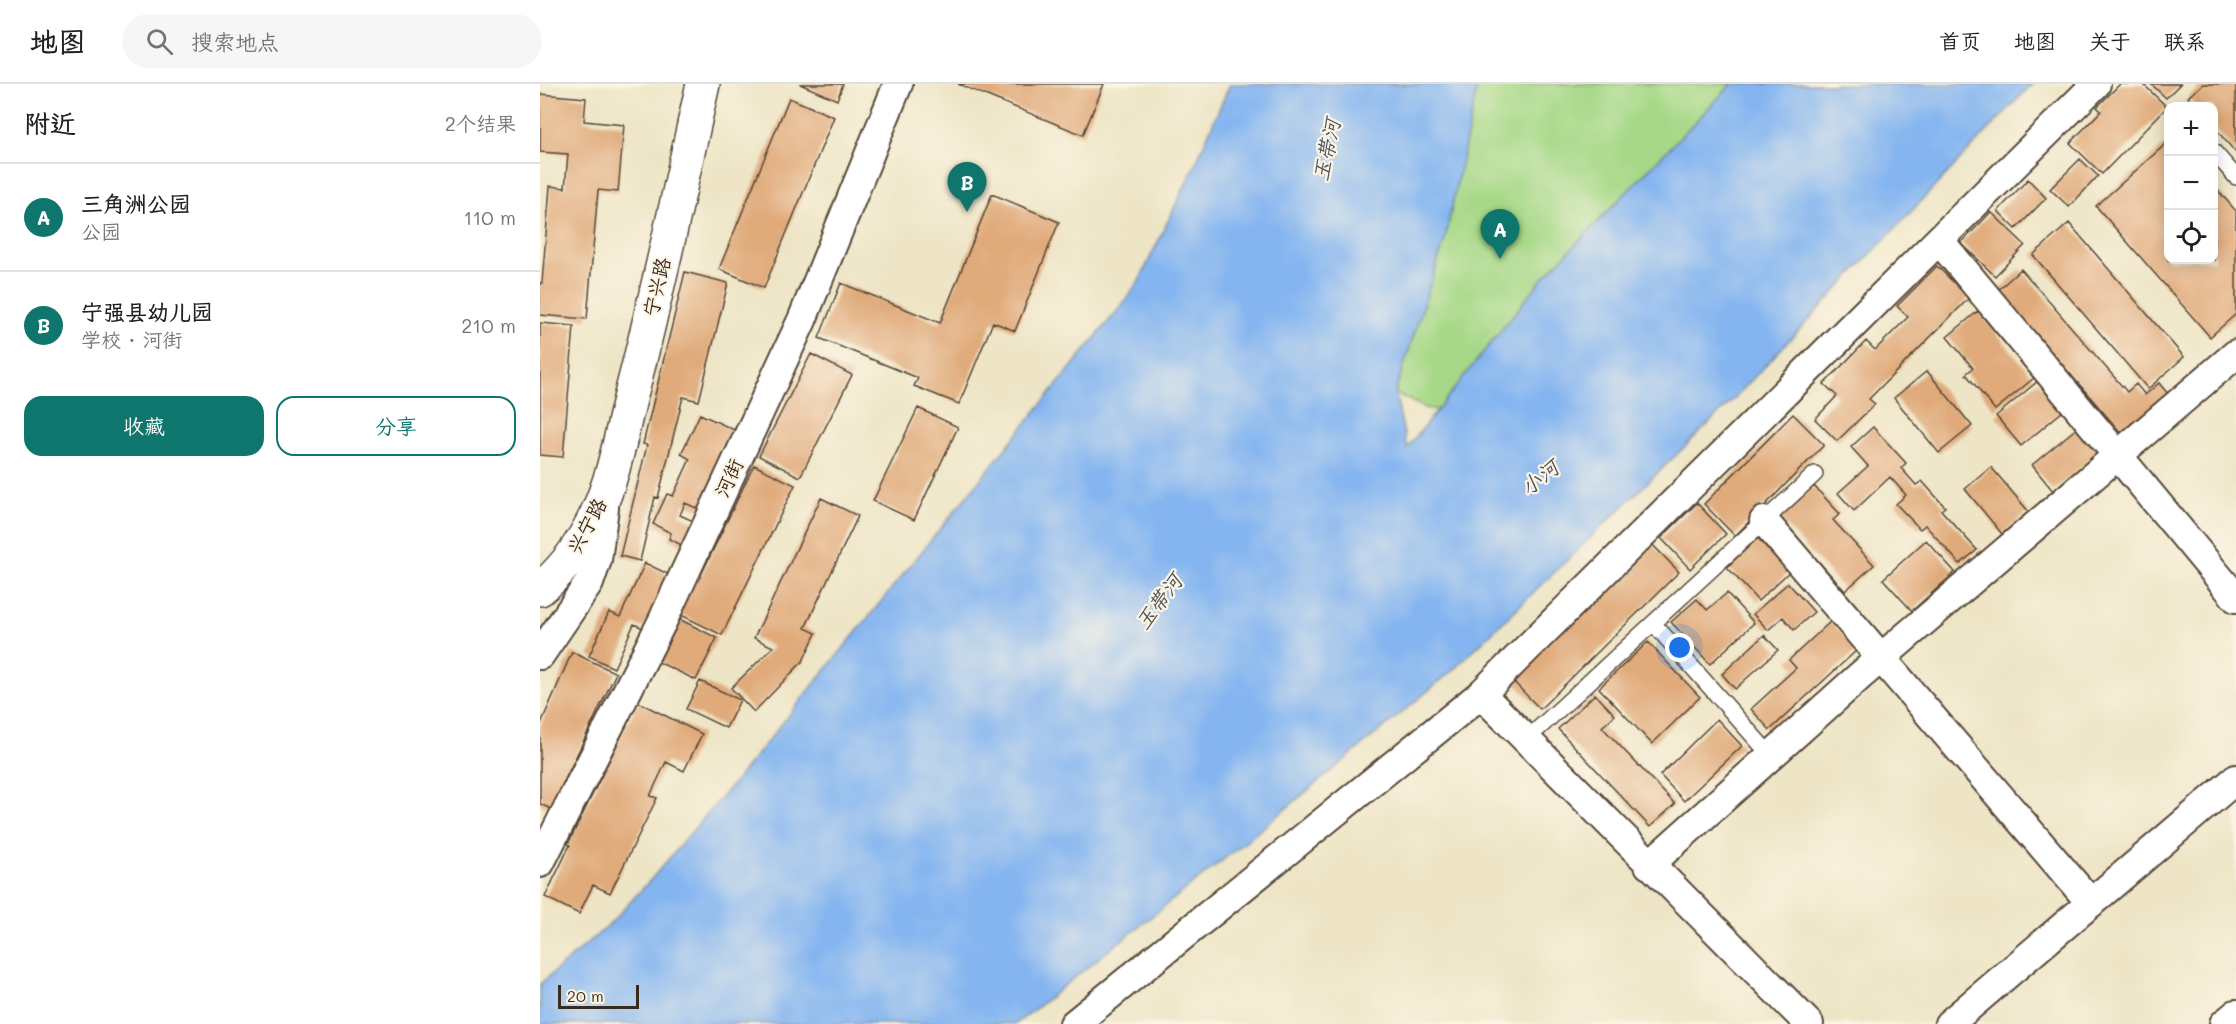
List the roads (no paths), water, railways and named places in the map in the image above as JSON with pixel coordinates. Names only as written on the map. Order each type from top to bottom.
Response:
[{"type":"street","name":"宁兴路","points":[[607,488],[653,304],[703,84]]},
{"type":"street","name":"河街","points":[[540,863],[662,622],[802,320],[898,84]]},
{"type":"street","points":[[1074,1024],[1481,694],[2096,84]]},
{"type":"street","points":[[1939,240],[2236,598]]},
{"type":"street","points":[[1649,865],[1881,658],[2236,354]]},
{"type":"street","name":"兴宁路","points":[[540,589],[560,572],[575,553],[599,511],[607,488]]},
{"type":"street","points":[[540,655],[589,583],[597,560],[607,488]]},
{"type":"street","points":[[1764,521],[2091,903]]},
{"type":"street","points":[[1481,694],[1809,1024]]},
{"type":"street","points":[[1949,1024],[2236,779]]},
{"type":"street","points":[[2224,1024],[2236,1014]]},
{"type":"lane","points":[[2218,156],[2236,177]]},
{"type":"lane","points":[[1527,740],[1815,474]]},
{"type":"lane","points":[[1653,623],[1771,756]]},
{"type":"water","points":[[1230,84],[1478,84],[1445,239],[1395,392],[1407,448],[1542,279],[1732,84],[2032,84],[1726,407],[1451,672],[1243,844],[1016,1024],[540,1024],[540,984],[611,923],[654,876],[737,779],[1122,305],[1139,281],[1194,167]]},
{"type":"place","name":"宁强县幼儿园","points":[[967,212]]},
{"type":"place","name":"三角洲公园","points":[[1500,259]]},
{"type":"water label","name":"玉带河","points":[[1327,150]]},
{"type":"water label","name":"小河","points":[[1540,478]]},
{"type":"water label","name":"玉带河","points":[[1159,602]]}]
